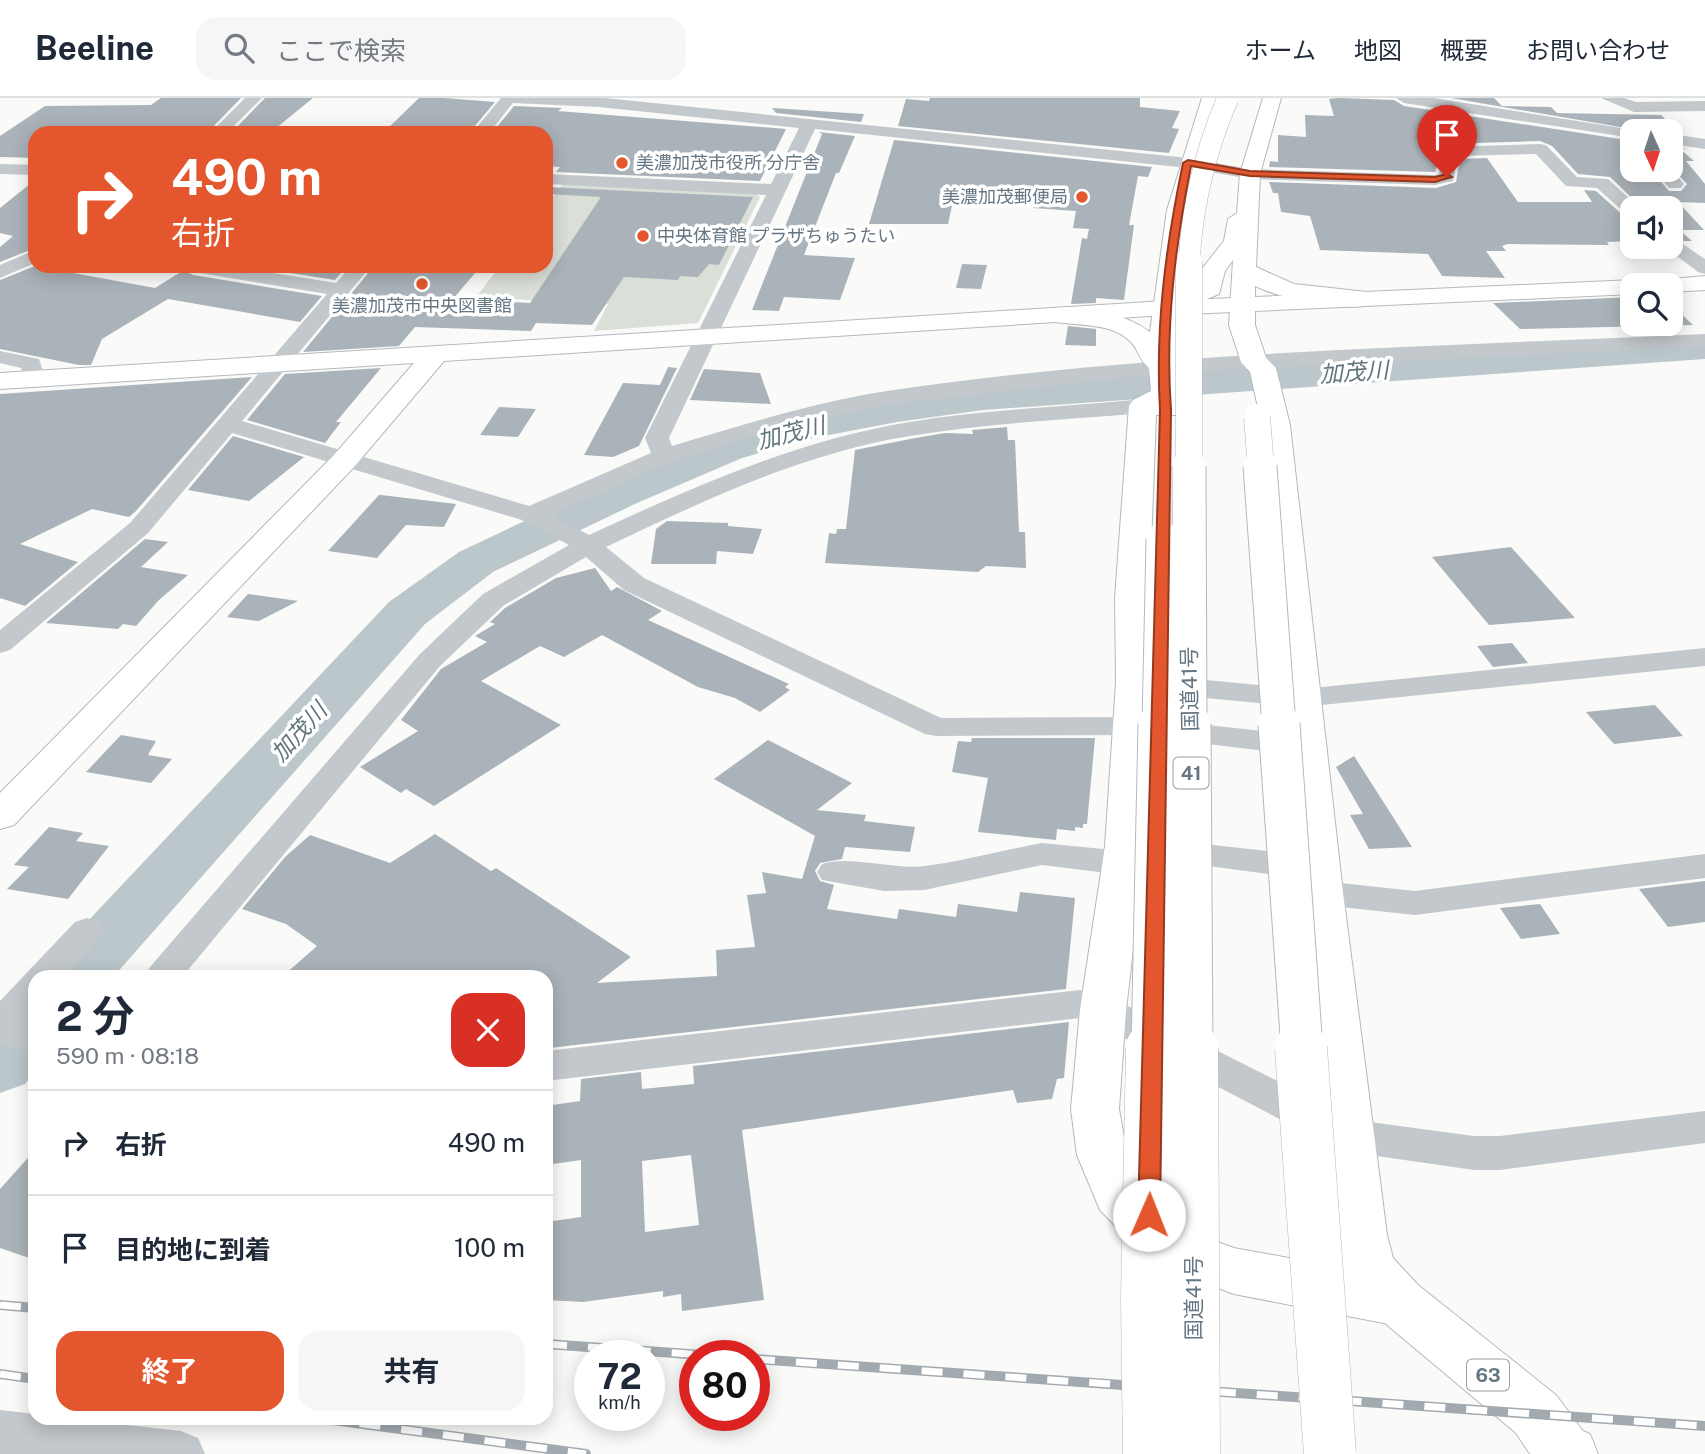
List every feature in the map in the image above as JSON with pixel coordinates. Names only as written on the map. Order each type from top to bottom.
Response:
[{"type":"main road","points":[[1149,1454],[1147,1299],[1160,391],[1165,308],[1177,214],[1188,163],[1211,98]]},
{"type":"main road","name":"国道41号","points":[[1194,1454],[1188,272],[1193,203],[1200,167],[1228,98]]},
{"type":"main road","name":"国道41号","points":[[1219,1454],[1200,266],[1206,184],[1237,98]]},
{"type":"main road","points":[[1272,98],[1265,114],[1250,174],[1242,325],[1258,383],[1302,698],[1361,1235],[1370,1269],[1399,1302]]},
{"type":"main road","points":[[1165,308],[1210,289],[1213,270],[1235,242],[1237,221],[1248,209]]},
{"type":"main road","points":[[1244,270],[1277,288],[1300,295],[1367,299]]},
{"type":"main road","points":[[1683,284],[1705,283]]},
{"type":"main road","points":[[0,381],[1054,314],[1620,288]]},
{"type":"main road","points":[[1242,304],[1206,313],[1160,391],[1132,598],[1134,682],[1124,855],[1103,1010],[1095,1109],[1102,1155],[1118,1195],[1169,1247],[1234,1271],[1399,1302]]},
{"type":"main road","points":[[1054,314],[1109,320],[1131,329],[1146,340],[1160,391]]},
{"type":"main road","points":[[0,816],[344,461],[435,355]]},
{"type":"main road","points":[[1258,383],[1330,1454]]},
{"type":"main road","name":"63","points":[[1399,1302],[1536,1414],[1562,1451],[1569,1454]]},
{"type":"street","points":[[225,126],[254,98]]},
{"type":"street","points":[[486,126],[511,98],[599,102],[1188,163],[1250,174],[1435,180],[1447,177],[1450,151],[1540,149],[1572,182],[1602,183],[1620,199]]},
{"type":"street","points":[[1404,98],[1476,104],[1620,132]]},
{"type":"street","points":[[1609,98],[1634,107],[1705,106]]},
{"type":"street","points":[[664,456],[657,438],[810,124]]},
{"type":"street","points":[[1684,141],[1705,144]]},
{"type":"street","points":[[0,169],[28,170]]},
{"type":"street","points":[[553,178],[779,190]]},
{"type":"street","points":[[1683,251],[1705,268]]},
{"type":"street","points":[[0,272],[28,259]]},
{"type":"street","points":[[236,273],[340,290]]},
{"type":"street","points":[[0,644],[13,618],[139,528],[229,425],[277,363],[355,273]]},
{"type":"street","points":[[531,515],[664,456],[789,418],[886,398],[1160,391],[1705,340]]},
{"type":"street","points":[[0,357],[31,364],[34,378]]},
{"type":"street","points":[[168,970],[430,660],[494,600],[588,545],[692,497],[801,456],[909,429],[1160,391]]},
{"type":"street","points":[[229,425],[531,515],[588,545],[634,584],[936,727],[1132,726],[1308,746]]},
{"type":"street","points":[[1134,682],[1302,698],[1705,657]]},
{"type":"street","points":[[834,872],[884,879],[924,878],[1042,854],[1124,855],[1321,881],[1415,903],[1705,866]]},
{"type":"street","points":[[51,970],[87,931]]},
{"type":"street","points":[[11,1031],[28,1000]]},
{"type":"street","points":[[553,1065],[1080,1004],[1103,1010],[1349,1136],[1474,1153],[1500,1153],[1705,1127]]},
{"type":"street","points":[[0,1433],[181,1454]]},
{"type":"shaded area","name":"中央体育館 プラザちゅうたい","points":[[564,183],[754,193],[760,197],[698,323],[594,331],[608,304],[476,297],[495,273],[553,273],[553,197]]},
{"type":"building","points":[[161,98],[241,98],[214,126],[28,126],[28,158],[0,157],[0,136],[45,106],[151,105]]},
{"type":"building","points":[[265,98],[313,98],[279,126],[238,126]]},
{"type":"building","points":[[419,98],[495,102],[475,126],[390,126]]},
{"type":"building","points":[[930,98],[1140,98],[1140,107],[1180,111],[1172,128],[1179,129],[1169,153],[898,126],[906,99],[929,101]]},
{"type":"building","points":[[1451,98],[1494,98],[1502,106],[1551,107],[1557,113],[1661,115],[1665,119],[1620,119],[1620,127]]},
{"type":"building","points":[[1329,99],[1394,100],[1404,106],[1620,139],[1620,182],[1661,182],[1669,191],[1681,191],[1687,184],[1684,181],[1684,152],[1694,161],[1686,161],[1705,184],[1705,203],[1683,202],[1683,196],[1630,196],[1610,177],[1578,174],[1552,146],[1540,141],[1444,144],[1435,172],[1269,167],[1270,161],[1278,162],[1278,135],[1306,137],[1305,115],[1334,116]]},
{"type":"building","points":[[514,106],[786,129],[760,181],[556,172],[560,167],[553,166],[553,126],[498,126]]},
{"type":"building","points":[[772,108],[864,114],[861,122],[776,113]]},
{"type":"building","points":[[819,132],[855,136],[839,173],[836,173],[804,255],[855,258],[840,300],[784,297],[779,311],[752,310],[822,134]]},
{"type":"building","points":[[894,140],[1152,167],[1148,177],[1138,176],[1129,225],[1134,225],[1124,300],[1096,298],[1096,303],[1071,304],[1082,238],[1087,239],[1089,229],[1073,228],[1076,211],[1033,208],[1035,201],[1027,201],[1030,193],[956,188],[948,224],[869,224]]},
{"type":"building","points":[[1487,158],[1518,202],[1592,202],[1584,190],[1596,191],[1620,213],[1620,242],[1607,242],[1609,245],[1507,244],[1502,246],[1506,251],[1486,251],[1505,278],[1442,276],[1428,254],[1320,250],[1310,216],[1281,212],[1278,193],[1273,193],[1269,182],[1436,188],[1456,182],[1460,159]]},
{"type":"building","points":[[28,186],[28,251],[0,262],[0,247],[13,236],[0,233],[0,208]]},
{"type":"building","points":[[553,187],[753,197],[719,265],[709,264],[698,277],[680,276],[678,280],[624,277],[592,325],[536,323],[531,331],[415,327],[399,346],[303,352],[368,273],[475,273],[453,299],[530,303],[550,273],[553,273],[553,269],[601,197],[553,194]]},
{"type":"building","points":[[1683,207],[1704,230],[1683,230]]},
{"type":"building","points":[[1683,233],[1692,241],[1683,241]]},
{"type":"building","points":[[962,264],[987,265],[981,289],[956,288]]},
{"type":"building","points":[[28,269],[28,273],[73,273],[155,288],[179,273],[189,273],[322,296],[300,322],[168,299],[102,339],[91,365],[79,365],[0,349],[0,280]]},
{"type":"building","points":[[290,273],[341,273],[335,280]]},
{"type":"building","points":[[1620,298],[1620,327],[1520,329],[1493,303]]},
{"type":"building","points":[[1683,315],[1693,325],[1683,325]]},
{"type":"building","points":[[1068,326],[1096,329],[1096,346],[1065,345]]},
{"type":"building","points":[[668,367],[677,368],[639,446],[613,457],[584,455],[623,383],[660,385]]},
{"type":"building","points":[[381,368],[336,422],[341,422],[325,443],[247,420],[285,374]]},
{"type":"building","points":[[704,369],[760,373],[771,404],[690,400]]},
{"type":"building","points":[[252,377],[129,517],[92,509],[20,544],[78,562],[25,606],[0,598],[0,394]]},
{"type":"building","points":[[499,407],[536,409],[518,437],[480,435]]},
{"type":"building","points":[[1007,427],[1008,440],[1015,440],[1019,532],[1025,532],[1026,568],[986,566],[978,572],[825,563],[829,533],[836,534],[837,529],[846,529],[855,450],[945,433],[973,434],[972,430]]},
{"type":"building","points":[[233,436],[304,457],[249,501],[188,490]]},
{"type":"building","points":[[379,495],[456,504],[444,527],[406,525],[377,558],[328,551]]},
{"type":"building","points":[[667,521],[728,523],[728,526],[762,529],[753,554],[717,551],[716,564],[651,564],[656,529]]},
{"type":"building","points":[[145,539],[168,542],[141,567],[188,575],[159,600],[136,626],[123,624],[118,629],[46,623]]},
{"type":"building","points":[[1511,547],[1575,618],[1489,625],[1432,557]]},
{"type":"building","points":[[595,568],[611,591],[617,587],[662,611],[648,620],[789,684],[785,687],[790,690],[760,712],[735,698],[698,687],[602,635],[564,657],[540,646],[481,681],[561,725],[434,806],[406,789],[401,793],[360,767],[418,731],[401,720],[441,669],[487,642],[475,636],[495,624],[490,622],[505,608],[556,578]]},
{"type":"building","points":[[248,594],[298,601],[259,621],[227,617]]},
{"type":"building","points":[[1512,643],[1528,663],[1493,667],[1477,646]]},
{"type":"building","points":[[1655,705],[1683,736],[1614,744],[1586,712]]},
{"type":"building","points":[[121,735],[156,741],[148,755],[172,759],[151,783],[86,772]]},
{"type":"building","points":[[972,738],[1095,738],[1087,824],[1083,824],[1083,828],[1075,827],[1075,831],[1057,829],[1056,840],[978,832],[988,778],[952,772],[958,741],[971,742]]},
{"type":"building","points":[[768,740],[852,783],[817,810],[866,815],[864,821],[915,827],[910,852],[845,847],[842,859],[820,863],[815,871],[820,881],[834,885],[827,909],[897,919],[899,909],[956,917],[958,904],[1017,912],[1020,892],[1075,898],[1066,989],[553,1048],[553,970],[290,970],[317,946],[286,924],[242,909],[285,857],[310,835],[390,863],[435,834],[491,871],[496,868],[631,957],[597,983],[717,976],[716,950],[755,947],[747,895],[766,893],[762,872],[802,879],[815,836],[714,779]]},
{"type":"building","points":[[1354,756],[1412,847],[1369,849],[1350,815],[1363,814],[1336,767]]},
{"type":"building","points":[[49,827],[83,833],[76,841],[109,846],[68,899],[7,889],[29,867],[14,865]]},
{"type":"building","points":[[1705,881],[1705,922],[1668,927],[1639,889]]},
{"type":"building","points":[[1540,904],[1560,934],[1521,939],[1500,908]]},
{"type":"building","points":[[1069,1022],[1064,1078],[1057,1079],[1052,1099],[1017,1103],[1013,1090],[742,1130],[764,1300],[682,1311],[681,1294],[663,1297],[663,1291],[583,1302],[553,1300],[553,1221],[581,1217],[581,1160],[553,1164],[553,1105],[580,1101],[581,1079],[641,1072],[642,1089],[694,1084],[693,1066]],"holes":[[[691,1155],[699,1225],[645,1232],[642,1161]]]},
{"type":"building","points":[[28,1158],[28,1258],[0,1248],[0,1189]]},
{"type":"waterway","name":"加茂川","points":[[81,970],[407,613],[476,562],[621,493],[727,449],[801,428],[897,409],[983,398],[1705,347]]},
{"type":"waterway","name":"加茂川","points":[[0,1065],[28,1032]]},
{"type":"railway","points":[[0,1305],[28,1307]]},
{"type":"railway","points":[[553,1344],[679,1353]]},
{"type":"railway","points":[[770,1360],[1705,1426]]},
{"type":"railway","points":[[0,1374],[28,1378]]},
{"type":"railway","points":[[370,1425],[586,1454]]},
{"type":"place","name":"美濃加茂市役所 分庁舎","points":[[622,163]]},
{"type":"place","name":"美濃加茂郵便局","points":[[1082,197]]},
{"type":"place","name":"中央体育館 プラザちゅうたい","points":[[643,236]]},
{"type":"place","name":"美濃加茂市中央図書館","points":[[422,284]]},
{"type":"route","points":[[1149,1215],[1166,410],[1163,390],[1165,308],[1177,214],[1188,163],[1250,174],[1435,180],[1447,177]]}]
